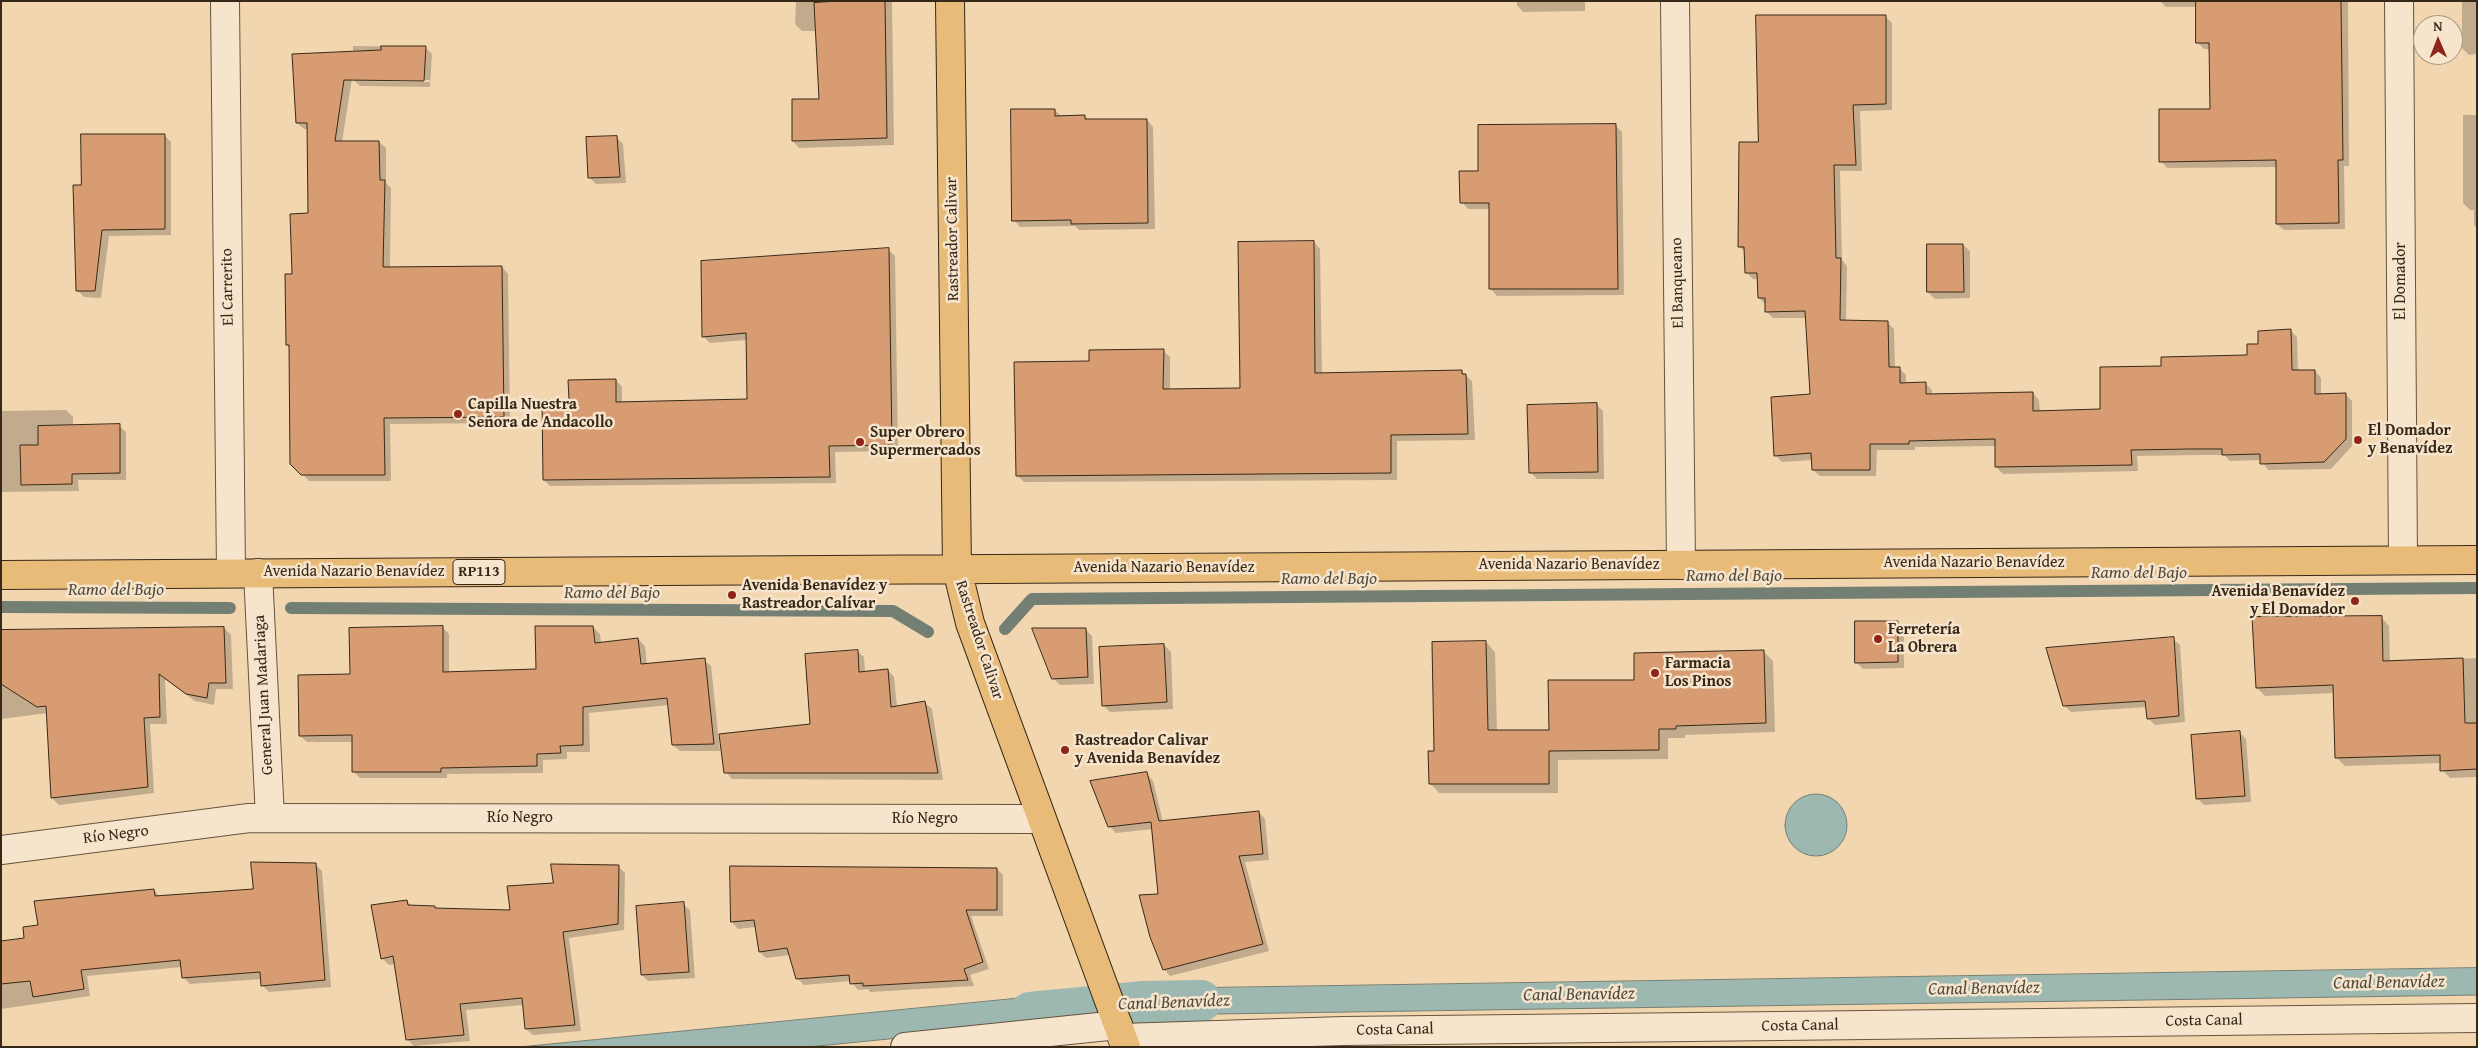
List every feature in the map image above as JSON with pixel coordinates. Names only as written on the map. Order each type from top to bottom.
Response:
[{"type":"main road","name":"Rastreador Calivar","points":[[950,1],[957,569],[970,623],[1120,1032]]},
{"type":"main road","name":"Avenida Nazario Benavídez","points":[[1,575],[2477,560]]},
{"type":"street","name":"El Carrerito","points":[[225,1],[231,573]]},
{"type":"street","name":"El Banqueano","points":[[1675,1],[1681,565]]},
{"type":"street","name":"El Domador","points":[[2399,1],[2403,560]]},
{"type":"street","name":"General Juan Madariaga","points":[[258,573],[270,818]]},
{"type":"street","name":"Río Negro","points":[[1,850],[249,818],[1041,819]]},
{"type":"street","name":"Costa Canal","points":[[906,1047],[1120,1032],[2477,1018]]},
{"type":"water","points":[[1816,794],[1828,796],[1838,803],[1845,813],[1847,825],[1845,837],[1838,847],[1828,854],[1816,856],[1804,854],[1794,847],[1787,837],[1785,825],[1787,813],[1794,803],[1804,796]]},
{"type":"water","points":[[2477,968],[2477,995],[1149,1015],[1138,989]]},
{"type":"water","points":[[1084,992],[1093,1019],[807,1047],[520,1047]]},
{"type":"building","points":[[885,1],[887,138],[792,141],[792,99],[819,99],[814,3]]},
{"type":"building","points":[[2196,1],[2341,1],[2343,160],[2338,160],[2339,223],[2276,224],[2276,160],[2159,162],[2159,109],[2210,109],[2209,43],[2196,43]]},
{"type":"building","points":[[1756,15],[1886,15],[1886,104],[1853,105],[1856,165],[1834,165],[1836,258],[1841,258],[1840,320],[1888,321],[1889,367],[1900,367],[1900,383],[1926,382],[1926,394],[2033,392],[2033,411],[2100,409],[2100,367],[2161,366],[2161,357],[2247,355],[2247,344],[2258,344],[2258,331],[2291,329],[2292,370],[2315,370],[2315,394],[2346,393],[2346,439],[2324,462],[2260,464],[2260,454],[2222,455],[2222,449],[2190,449],[2131,450],[2132,465],[1995,467],[1995,439],[1909,441],[1909,444],[1870,444],[1870,470],[1812,470],[1811,453],[1774,456],[1771,397],[1810,394],[1805,311],[1765,312],[1765,298],[1758,298],[1757,273],[1745,273],[1744,247],[1738,247],[1739,142],[1758,142]]},
{"type":"building","points":[[381,46],[426,46],[424,81],[344,80],[335,141],[379,141],[380,180],[385,180],[383,267],[502,266],[504,417],[384,418],[385,475],[301,475],[290,464],[289,345],[286,345],[285,274],[292,274],[290,214],[308,213],[307,123],[296,123],[292,54],[381,50]]},
{"type":"building","points":[[1011,109],[1055,109],[1055,116],[1085,115],[1085,119],[1147,119],[1148,223],[1071,224],[1071,220],[1012,221]]},
{"type":"building","points":[[1616,124],[1618,289],[1489,289],[1489,203],[1460,203],[1459,171],[1478,171],[1478,125]]},
{"type":"building","points":[[81,134],[165,134],[165,229],[102,230],[95,291],[76,291],[73,185],[81,185]]},
{"type":"building","points":[[617,136],[620,177],[588,178],[586,137]]},
{"type":"building","points":[[1314,241],[1315,373],[1462,370],[1462,374],[1466,374],[1468,434],[1391,435],[1391,473],[1016,476],[1014,362],[1089,361],[1089,350],[1164,349],[1163,389],[1240,388],[1238,242]]},
{"type":"building","points":[[1927,244],[1963,244],[1964,292],[1927,292]]},
{"type":"building","points":[[889,248],[892,445],[829,446],[830,477],[543,480],[542,400],[569,400],[568,380],[616,379],[616,402],[747,399],[746,333],[702,337],[701,261]]},
{"type":"building","points":[[1597,403],[1598,472],[1529,473],[1527,405]]},
{"type":"building","points":[[120,424],[120,473],[72,474],[72,484],[21,485],[20,445],[38,445],[38,426]]},
{"type":"building","points":[[2382,616],[2383,661],[2463,658],[2465,723],[2477,723],[2477,769],[2440,771],[2440,755],[2335,758],[2333,685],[2256,688],[2252,617]]},
{"type":"building","points":[[1855,621],[1898,621],[1898,662],[1855,663]]},
{"type":"building","points":[[443,626],[443,672],[536,669],[535,626],[593,626],[595,643],[638,638],[641,664],[705,658],[714,744],[672,745],[667,698],[583,707],[583,745],[560,746],[561,753],[537,754],[537,766],[441,768],[441,772],[352,772],[352,735],[299,736],[298,675],[350,674],[349,628]]},
{"type":"building","points":[[224,627],[226,683],[209,683],[207,698],[186,694],[159,674],[160,717],[144,718],[148,787],[51,798],[46,706],[37,707],[1,684],[1,630]]},
{"type":"building","points":[[1032,628],[1086,628],[1088,677],[1052,679]]},
{"type":"building","points":[[2174,637],[2179,716],[2147,719],[2145,701],[2063,706],[2046,648]]},
{"type":"building","points":[[1486,641],[1488,730],[1549,730],[1548,680],[1634,680],[1634,653],[1764,650],[1766,723],[1676,726],[1676,729],[1659,729],[1659,750],[1549,751],[1549,784],[1429,784],[1428,751],[1434,751],[1432,642]]},
{"type":"building","points":[[1164,644],[1167,702],[1102,706],[1099,647]]},
{"type":"building","points":[[858,650],[859,672],[888,669],[891,707],[925,701],[938,773],[724,773],[719,734],[810,724],[805,654]]},
{"type":"building","points":[[2240,731],[2245,796],[2196,799],[2191,735]]},
{"type":"building","points":[[1147,772],[1159,821],[1259,811],[1263,854],[1239,856],[1263,944],[1163,970],[1150,937],[1139,895],[1158,894],[1151,822],[1108,827],[1090,781]]},
{"type":"building","points":[[251,862],[316,863],[325,980],[261,986],[260,972],[182,978],[180,960],[81,970],[84,989],[33,997],[30,981],[1,984],[1,941],[24,938],[23,927],[38,925],[34,901],[154,889],[155,896],[253,889]]},
{"type":"building","points":[[551,864],[619,865],[618,924],[563,932],[575,1025],[525,1029],[522,998],[460,1004],[464,1035],[406,1040],[393,956],[381,959],[371,905],[407,900],[408,905],[435,906],[435,908],[510,910],[507,886],[553,883]]},
{"type":"building","points":[[730,866],[997,868],[997,910],[966,910],[983,962],[964,969],[968,980],[863,986],[863,983],[850,984],[849,975],[796,979],[787,948],[759,952],[754,920],[731,922]]},
{"type":"building","points":[[684,902],[689,972],[641,975],[636,906]]},
{"type":"waterway","name":"Ramo del Bajo","points":[[1005,629],[1032,599],[2477,588]]},
{"type":"waterway","name":"Ramo del Bajo","points":[[1,607],[230,608]]},
{"type":"waterway","name":"Ramo del Bajo","points":[[291,608],[893,611],[928,632]]},
{"type":"waterway","name":"Canal Benavídez","points":[[1030,1013],[1144,1002],[1201,1001]]},
{"type":"place","name":"Capilla Nuestra Señora de Andacollo","points":[[458,414]]},
{"type":"place","name":"El Domador y Benavídez","points":[[2358,440]]},
{"type":"place","name":"Super Obrero Supermercados","points":[[860,442]]},
{"type":"place","name":"Avenida Benavídez y Rastreador Calívar","points":[[732,595]]},
{"type":"place","name":"Avenida Benavídez y El Domador","points":[[2355,601]]},
{"type":"place","name":"Ferretería La Obrera","points":[[1878,639]]},
{"type":"place","name":"Farmacia Los Pinos","points":[[1655,673]]},
{"type":"place","name":"Rastreador Calivar y Avenida Benavídez","points":[[1065,750]]}]
